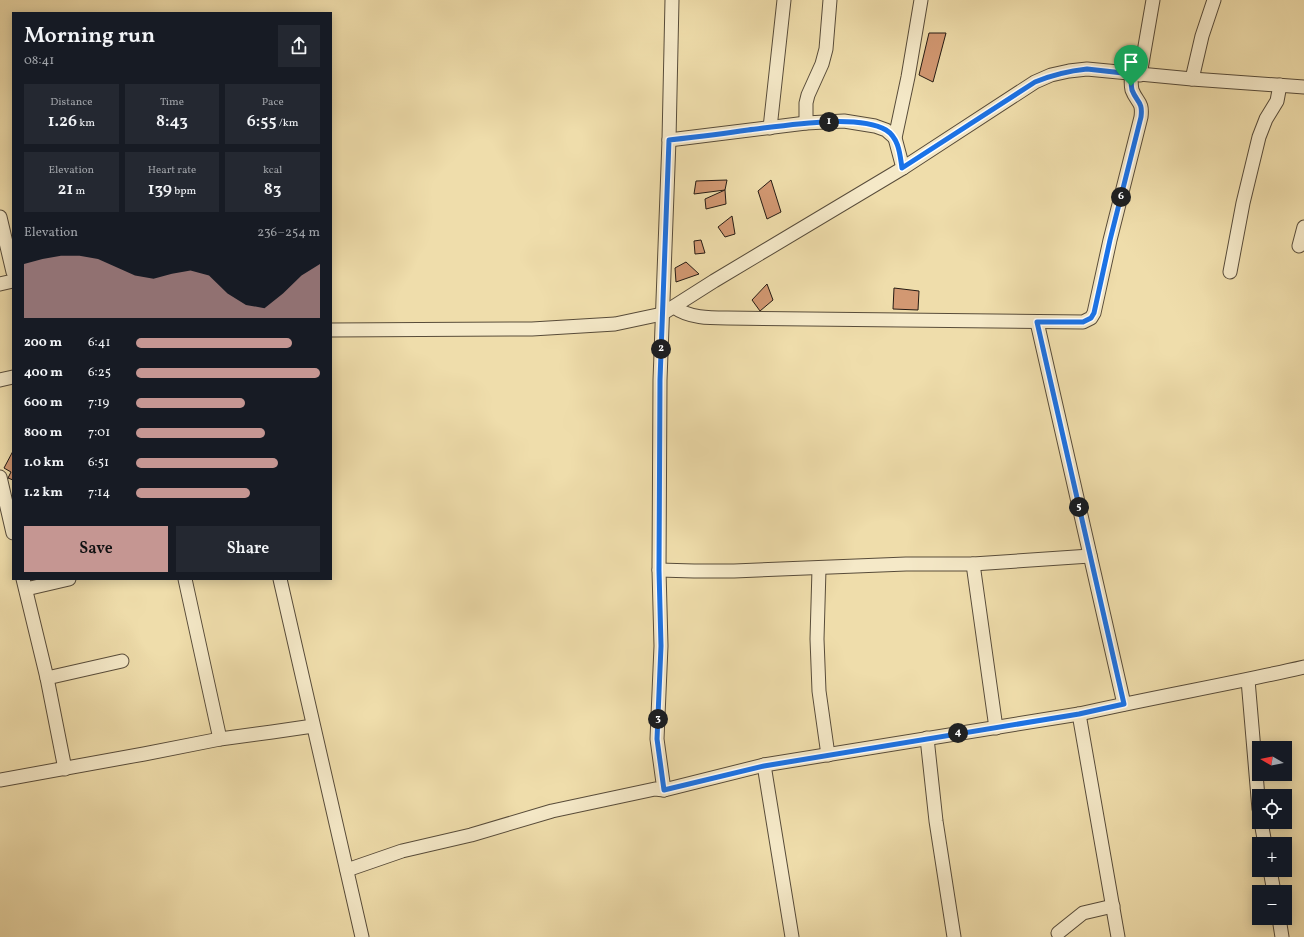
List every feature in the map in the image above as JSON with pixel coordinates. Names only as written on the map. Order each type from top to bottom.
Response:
[{"type":"street","points":[[664,790],[657,739],[661,646],[659,570],[660,380],[669,140],[672,0]]},
{"type":"street","points":[[770,128],[784,0]]},
{"type":"street","points":[[806,123],[807,99],[810,88],[822,64],[826,49],[830,0]]},
{"type":"street","points":[[902,168],[894,138],[908,77],[922,0]]},
{"type":"street","points":[[674,306],[680,311],[708,318],[1083,322],[1091,318],[1094,313],[1142,109],[1131,86],[1136,74],[1153,0]]},
{"type":"street","points":[[1192,79],[1202,36],[1214,0]]},
{"type":"street","points":[[332,330],[532,330],[615,324],[662,314],[720,276],[902,168],[1035,82],[1052,75],[1087,69],[1192,79],[1304,87]]},
{"type":"street","points":[[1230,272],[1243,202],[1259,137],[1266,119],[1276,101],[1280,85]]},
{"type":"street","points":[[669,140],[806,123],[844,121],[875,126],[886,130],[894,138]]},
{"type":"street","points":[[0,217],[12,268]]},
{"type":"street","points":[[1299,246],[1304,227]]},
{"type":"street","points":[[0,284],[12,281]]},
{"type":"street","points":[[1037,322],[1124,704]]},
{"type":"street","points":[[0,380],[12,377]]},
{"type":"street","points":[[0,478],[9,501],[12,525]]},
{"type":"street","points":[[659,570],[694,572],[819,569],[906,564],[973,564],[1090,556]]},
{"type":"street","points":[[973,564],[996,728]]},
{"type":"street","points":[[819,569],[817,639],[819,691],[828,755]]},
{"type":"street","points":[[59,580],[25,584],[47,678],[65,769]]},
{"type":"street","points":[[185,580],[220,739]]},
{"type":"street","points":[[280,580],[362,937]]},
{"type":"street","points":[[47,678],[122,661]]},
{"type":"street","points":[[347,870],[402,851],[471,835],[552,811],[655,789],[664,790],[764,766],[1079,714],[1248,680],[1304,667]]},
{"type":"street","points":[[1248,680],[1257,789]]},
{"type":"street","points":[[1079,714],[1118,937]]},
{"type":"street","points":[[0,780],[220,739],[313,726]]},
{"type":"street","points":[[927,738],[936,821],[954,937]]},
{"type":"street","points":[[764,766],[792,937]]},
{"type":"street","points":[[1058,933],[1083,913],[1113,906]]},
{"type":"street","points":[[1280,925],[1282,937]]},
{"type":"building","points":[[929,33],[946,33],[933,82],[919,75]]},
{"type":"building","points":[[727,180],[725,190],[694,194],[696,181]]},
{"type":"building","points":[[771,180],[781,212],[767,219],[758,191]]},
{"type":"building","points":[[725,190],[726,204],[706,209],[705,199]]},
{"type":"building","points":[[732,216],[735,234],[725,237],[718,227]]},
{"type":"building","points":[[701,240],[705,253],[695,254],[694,241]]},
{"type":"building","points":[[686,262],[699,274],[676,282],[675,268]]},
{"type":"building","points":[[767,284],[773,300],[760,311],[752,300]]},
{"type":"building","points":[[894,288],[919,291],[918,310],[893,309]]},
{"type":"building","points":[[12,453],[12,480],[8,478],[11,472],[4,468]]},
{"type":"route","points":[[1087,69],[1132,74],[1131,86],[1142,109],[1141,117],[1110,240],[1094,313],[1091,318],[1083,322],[1037,322],[1124,704],[1079,714],[764,766],[664,790],[657,739],[661,646],[659,570],[660,380],[669,140],[806,123],[844,121],[875,126],[886,130],[894,138],[898,146],[902,168],[1035,82],[1052,75],[1087,69]]}]
